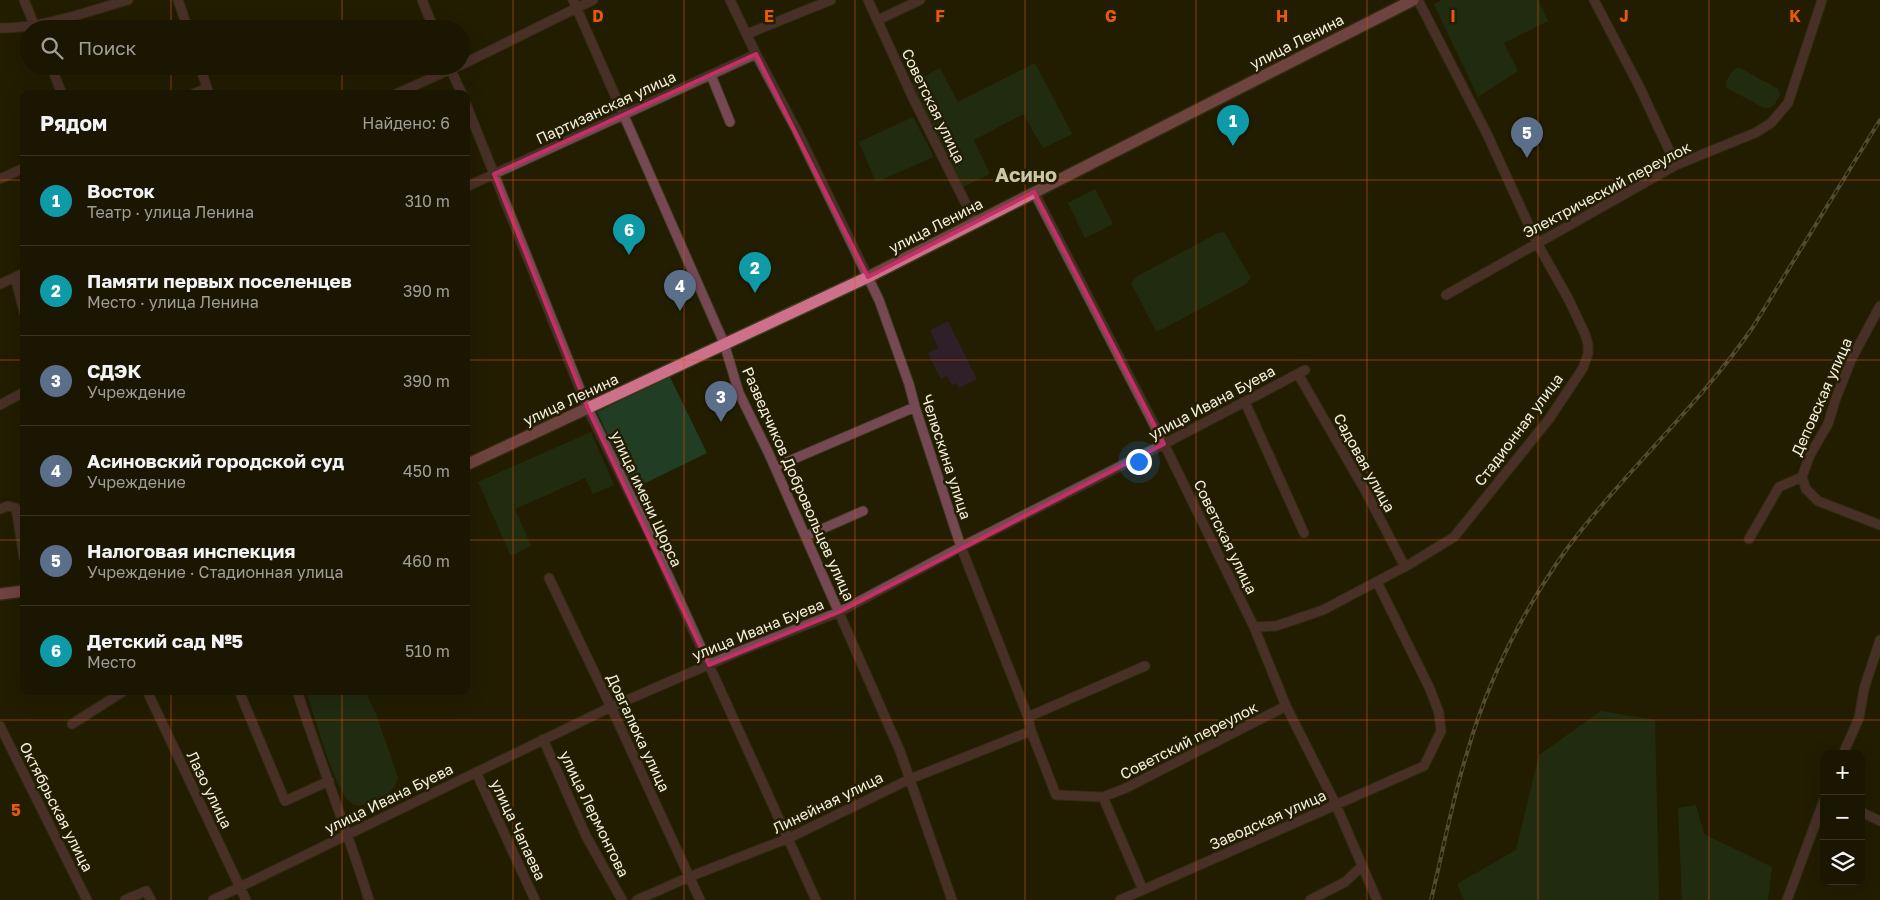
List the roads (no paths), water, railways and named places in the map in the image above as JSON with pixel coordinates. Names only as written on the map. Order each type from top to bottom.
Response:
[{"type":"main road","name":"улица Ленина","points":[[470,463],[868,277],[1413,0]]},
{"type":"main road","points":[[0,594],[20,592]]},
{"type":"street","points":[[24,0],[32,20]]},
{"type":"street","points":[[59,20],[128,0]]},
{"type":"street","points":[[178,0],[185,20]]},
{"type":"street","points":[[422,0],[430,20]]},
{"type":"street","points":[[470,59],[575,4],[593,0]]},
{"type":"street","name":"Челюскина улица","points":[[730,0],[797,131],[879,300],[903,365],[960,547],[1028,717],[1031,731],[1056,795],[1103,797]]},
{"type":"street","points":[[747,34],[831,0]]},
{"type":"street","name":"Советская улица","points":[[868,0],[912,96],[975,222]]},
{"type":"street","points":[[878,20],[920,0]]},
{"type":"street","name":"Стадионная улица","points":[[1254,627],[1276,626],[1323,610],[1405,567],[1454,537],[1549,419],[1582,368],[1588,354],[1585,334],[1569,300],[1537,244],[1487,134],[1418,0]]},
{"type":"street","points":[[1594,0],[1639,86],[1676,165]]},
{"type":"street","name":"Электрический переулок","points":[[1446,294],[1676,165],[1754,133],[1771,123],[1788,103],[1822,0]]},
{"type":"street","name":"Разведчиков Добровольцев улица","points":[[575,4],[724,343],[739,392],[806,536],[900,751],[952,900]]},
{"type":"street","points":[[0,28],[20,27]]},
{"type":"street","name":"Партизанская улица","points":[[470,185],[756,54]]},
{"type":"street","points":[[55,75],[60,90]]},
{"type":"street","points":[[203,75],[208,90]]},
{"type":"street","points":[[405,90],[438,75]]},
{"type":"street","points":[[457,75],[461,90]]},
{"type":"street","points":[[711,75],[730,122]]},
{"type":"street","name":"улица имени Щорса","points":[[470,114],[588,409],[648,531],[816,900]]},
{"type":"street","points":[[0,179],[20,170]]},
{"type":"street","name":"Советская улица","points":[[1034,192],[1164,444],[1254,627],[1286,706],[1336,805],[1377,900]]},
{"type":"street","points":[[0,284],[20,275]]},
{"type":"street","points":[[15,277],[20,296]]},
{"type":"street","name":"Деповская улица","points":[[1749,540],[1779,488],[1802,477],[1810,455],[1828,424],[1852,358],[1880,306]]},
{"type":"street","name":"улица Ивана Буева","points":[[213,900],[611,707],[738,652],[839,612],[960,547],[1164,444],[1301,372]]},
{"type":"street","name":"Садовая улица","points":[[1301,372],[1405,567]]},
{"type":"street","points":[[0,405],[20,394]]},
{"type":"street","points":[[1245,402],[1304,533]]},
{"type":"street","points":[[775,467],[915,407]]},
{"type":"street","points":[[1802,477],[1806,489],[1818,501],[1880,525]]},
{"type":"street","points":[[0,509],[8,506],[16,508],[20,533]]},
{"type":"street","points":[[806,536],[863,511]]},
{"type":"street","name":"Довгалюка улица","points":[[549,578],[700,900]]},
{"type":"street","name":"Заводская улица","points":[[1120,900],[1424,766],[1441,730],[1440,713],[1430,689],[1376,582]]},
{"type":"street","points":[[1845,750],[1859,718],[1864,688],[1880,640]]},
{"type":"street","points":[[1028,717],[1145,666]]},
{"type":"street","points":[[72,724],[118,695]]},
{"type":"street","name":"Лазо улица","points":[[149,695],[246,900]]},
{"type":"street","points":[[241,695],[285,801],[329,781]]},
{"type":"street","points":[[298,695],[321,764],[348,834],[369,900]]},
{"type":"street","name":"Советский переулок","points":[[1103,797],[1126,788],[1286,706]]},
{"type":"street","name":"Октябрьская улица","points":[[0,726],[87,900]]},
{"type":"street","name":"Линейная улица","points":[[637,900],[689,877],[789,838],[910,779],[1031,731]]},
{"type":"street","name":"улица Лермонтова","points":[[543,739],[586,836],[622,900]]},
{"type":"street","name":"улица Чапаева","points":[[476,772],[535,900]]},
{"type":"street","points":[[1103,797],[1143,890]]},
{"type":"street","points":[[1787,900],[1820,811]]},
{"type":"street","points":[[1865,814],[1880,821]]},
{"type":"street","points":[[1310,900],[1345,882],[1362,866]]},
{"type":"street","points":[[125,900],[146,891],[151,900]]},
{"type":"railway","points":[[1431,900],[1457,789],[1475,726],[1496,673],[1521,622],[1550,574],[1588,521],[1709,385],[1753,327],[1880,120]]},
{"type":"place","name":"Восток","points":[[1233,146]]},
{"type":"place","name":"Налоговая инспекция","points":[[1527,158]]},
{"type":"place","name":"Детский сад №5","points":[[629,255]]},
{"type":"place","name":"Памяти первых поселенцев","points":[[755,293]]},
{"type":"place","name":"Асиновский городской суд","points":[[680,311]]},
{"type":"place","name":"СДЭК","points":[[721,422]]},
{"type":"district","name":"Асино","points":[[1026,175]]}]
